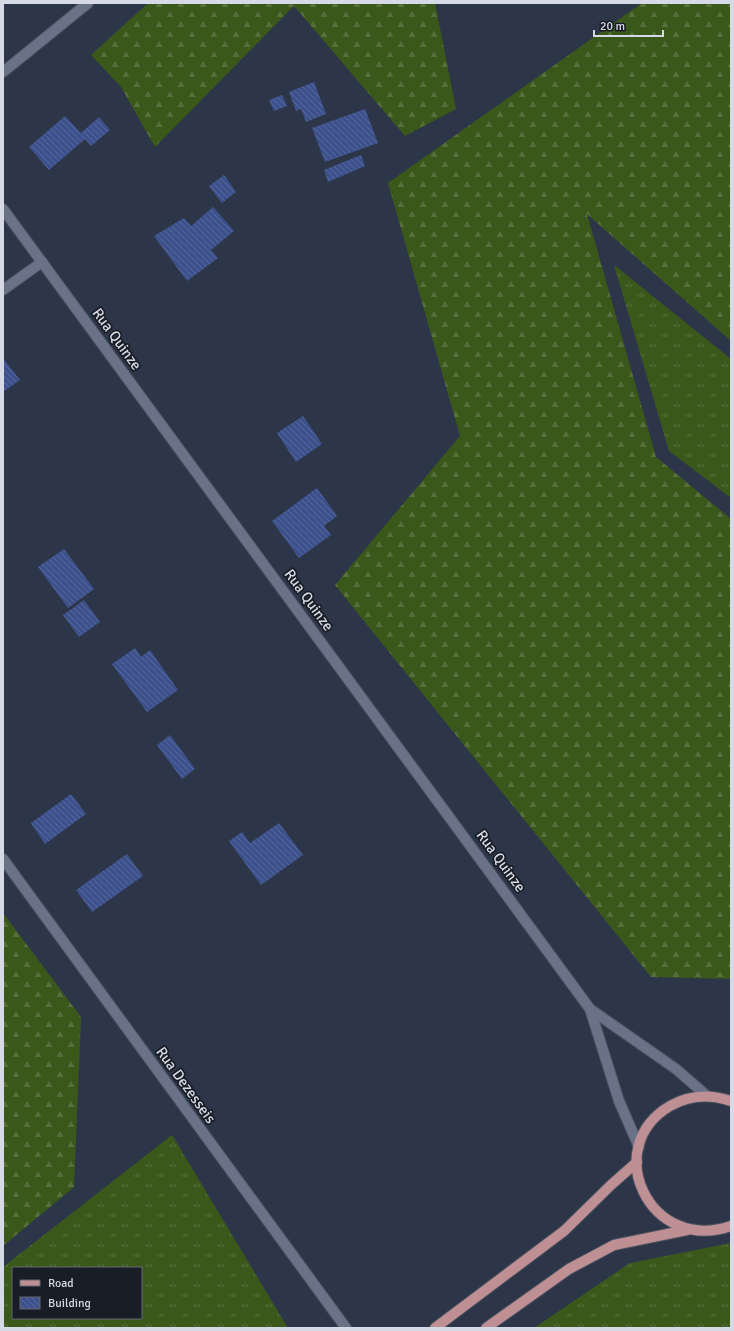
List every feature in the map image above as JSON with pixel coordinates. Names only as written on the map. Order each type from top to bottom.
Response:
[{"type":"main road","points":[[728,1098],[707,1096],[692,1097],[677,1102],[664,1109],[653,1120],[644,1133],[639,1147],[637,1162],[638,1177],[643,1192],[650,1204],[667,1220],[688,1230],[703,1232],[718,1231],[731,1226]]},
{"type":"main road","points":[[435,1328],[564,1231],[610,1185],[637,1162]]},
{"type":"main road","points":[[486,1328],[569,1269],[614,1245],[688,1230]]},
{"type":"street","points":[[3,72],[88,3]]},
{"type":"street","name":"Rua Quinze","points":[[3,209],[590,1009],[619,1101],[639,1147]]},
{"type":"street","points":[[3,290],[42,262]]},
{"type":"street","name":"Rua Dezesseis","points":[[3,859],[346,1328]]},
{"type":"street","name":"Rua Quinze","points":[[590,1009],[676,1069],[707,1096]]},
{"type":"green space","points":[[148,3],[435,3],[456,109],[405,136],[294,6],[155,147],[121,87],[91,55]]},
{"type":"green space","points":[[642,3],[731,3],[731,341],[587,214],[656,457],[731,519],[731,979],[651,977],[335,585],[460,436],[388,183]]},
{"type":"green space","points":[[614,265],[731,359],[731,498],[669,451]]},
{"type":"green space","points":[[3,913],[81,1017],[74,1187],[3,1246]]},
{"type":"green space","points":[[172,1135],[288,1328],[3,1328],[3,1267]]},
{"type":"green space","points":[[731,1243],[731,1328],[534,1328],[630,1263]]},
{"type":"building","points":[[314,82],[326,114],[306,122],[301,109],[296,111],[289,92]]},
{"type":"building","points":[[282,95],[287,106],[274,111],[269,100]]},
{"type":"building","points":[[365,109],[378,143],[325,162],[312,128]]},
{"type":"building","points":[[65,116],[81,133],[99,117],[110,130],[91,146],[85,139],[49,170],[29,147]]},
{"type":"building","points":[[361,155],[365,166],[328,182],[324,170]]},
{"type":"building","points":[[224,175],[236,192],[222,203],[209,186]]},
{"type":"building","points":[[213,207],[234,231],[211,250],[218,258],[187,281],[154,236],[184,218],[191,226]]},
{"type":"building","points":[[3,358],[20,380],[3,392]]},
{"type":"building","points":[[303,416],[322,444],[296,462],[277,433]]},
{"type":"building","points":[[317,488],[337,516],[324,526],[331,535],[299,558],[272,521]]},
{"type":"building","points":[[64,549],[94,589],[68,608],[38,567]]},
{"type":"building","points":[[84,600],[100,622],[79,637],[63,615]]},
{"type":"building","points":[[135,648],[141,657],[150,650],[178,690],[147,712],[112,664]]},
{"type":"building","points":[[170,735],[195,769],[182,779],[157,745]]},
{"type":"building","points":[[71,794],[86,814],[45,844],[31,823]]},
{"type":"building","points":[[279,823],[303,855],[261,885],[229,841],[242,832],[250,843]]},
{"type":"building","points":[[127,854],[143,876],[92,912],[76,890]]}]
